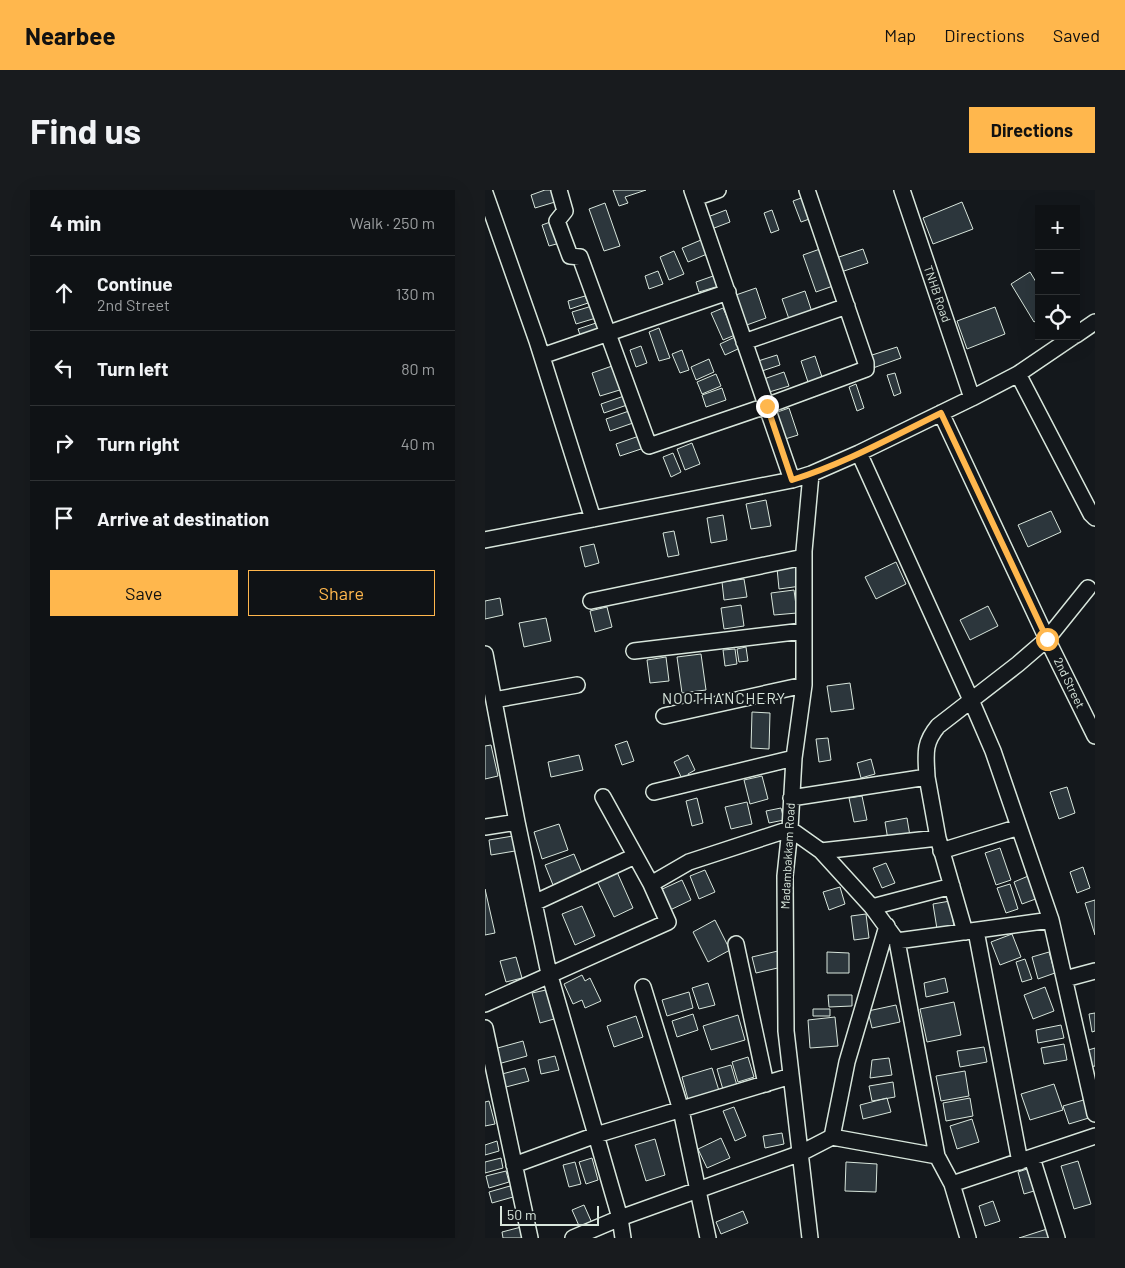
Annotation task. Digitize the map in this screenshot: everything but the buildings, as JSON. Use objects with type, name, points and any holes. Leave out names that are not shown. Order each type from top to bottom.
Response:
[{"type":"street","points":[[559,190],[565,211],[557,221],[570,256],[580,257],[649,446],[865,370],[866,363],[807,190]]},
{"type":"street","points":[[718,190],[693,194],[792,480]]},
{"type":"street","name":"TNHB Road","points":[[902,190],[972,398]]},
{"type":"street","points":[[485,193],[542,356],[593,518]]},
{"type":"street","points":[[542,356],[727,292]]},
{"type":"street","points":[[745,342],[847,306]]},
{"type":"street","points":[[1080,332],[1095,322]]},
{"type":"street","points":[[485,540],[792,480],[811,474],[972,398],[1018,374],[1069,340]]},
{"type":"street","points":[[1018,374],[1091,514],[1095,518]]},
{"type":"street","name":"2nd Street","points":[[941,413],[1047,639],[1095,736]]},
{"type":"street","points":[[859,453],[993,751],[1051,920],[1095,1114]]},
{"type":"street","name":"Madambakkam Road","points":[[810,1238],[786,1031],[785,876],[794,758],[803,685],[804,557],[811,474]]},
{"type":"street","points":[[591,601],[804,557]]},
{"type":"street","points":[[1057,1238],[1026,1160],[970,931],[952,886],[939,845],[927,777],[926,754],[929,737],[938,726],[1047,639],[1088,588]]},
{"type":"street","points":[[634,651],[803,631]]},
{"type":"street","points":[[485,654],[517,822],[549,974],[620,1218],[623,1238]]},
{"type":"street","points":[[494,700],[577,685]]},
{"type":"street","points":[[664,716],[803,685]]},
{"type":"street","points":[[654,792],[794,758]]},
{"type":"street","points":[[791,798],[927,777]]},
{"type":"street","points":[[485,1004],[667,922],[651,884],[603,797]]},
{"type":"street","points":[[485,826],[517,822]]},
{"type":"street","points":[[821,851],[939,845],[1019,827]]},
{"type":"street","points":[[651,884],[689,862],[790,828],[821,851],[872,907],[897,941],[937,1156],[952,1184],[968,1238]]},
{"type":"street","points":[[534,904],[635,856]]},
{"type":"street","points":[[872,907],[952,886]]},
{"type":"street","points":[[897,941],[1051,920]]},
{"type":"street","points":[[832,1137],[847,1062],[887,926]]},
{"type":"street","points":[[736,944],[766,1084]]},
{"type":"street","points":[[1065,979],[1095,971]]},
{"type":"street","points":[[643,987],[681,1110],[708,1238]]},
{"type":"street","points":[[485,1028],[531,1238]]},
{"type":"street","points":[[514,1165],[596,1135],[791,1076]]},
{"type":"street","points":[[952,1184],[1095,1136]]},
{"type":"street","points":[[573,1238],[620,1218],[801,1153],[832,1137],[937,1156]]},
{"type":"district","name":"NOOTHANCHERY","points":[[724,699]]},
{"type":"route","points":[[767,406],[792,480],[811,474],[859,453],[941,413],[1047,639]]}]
